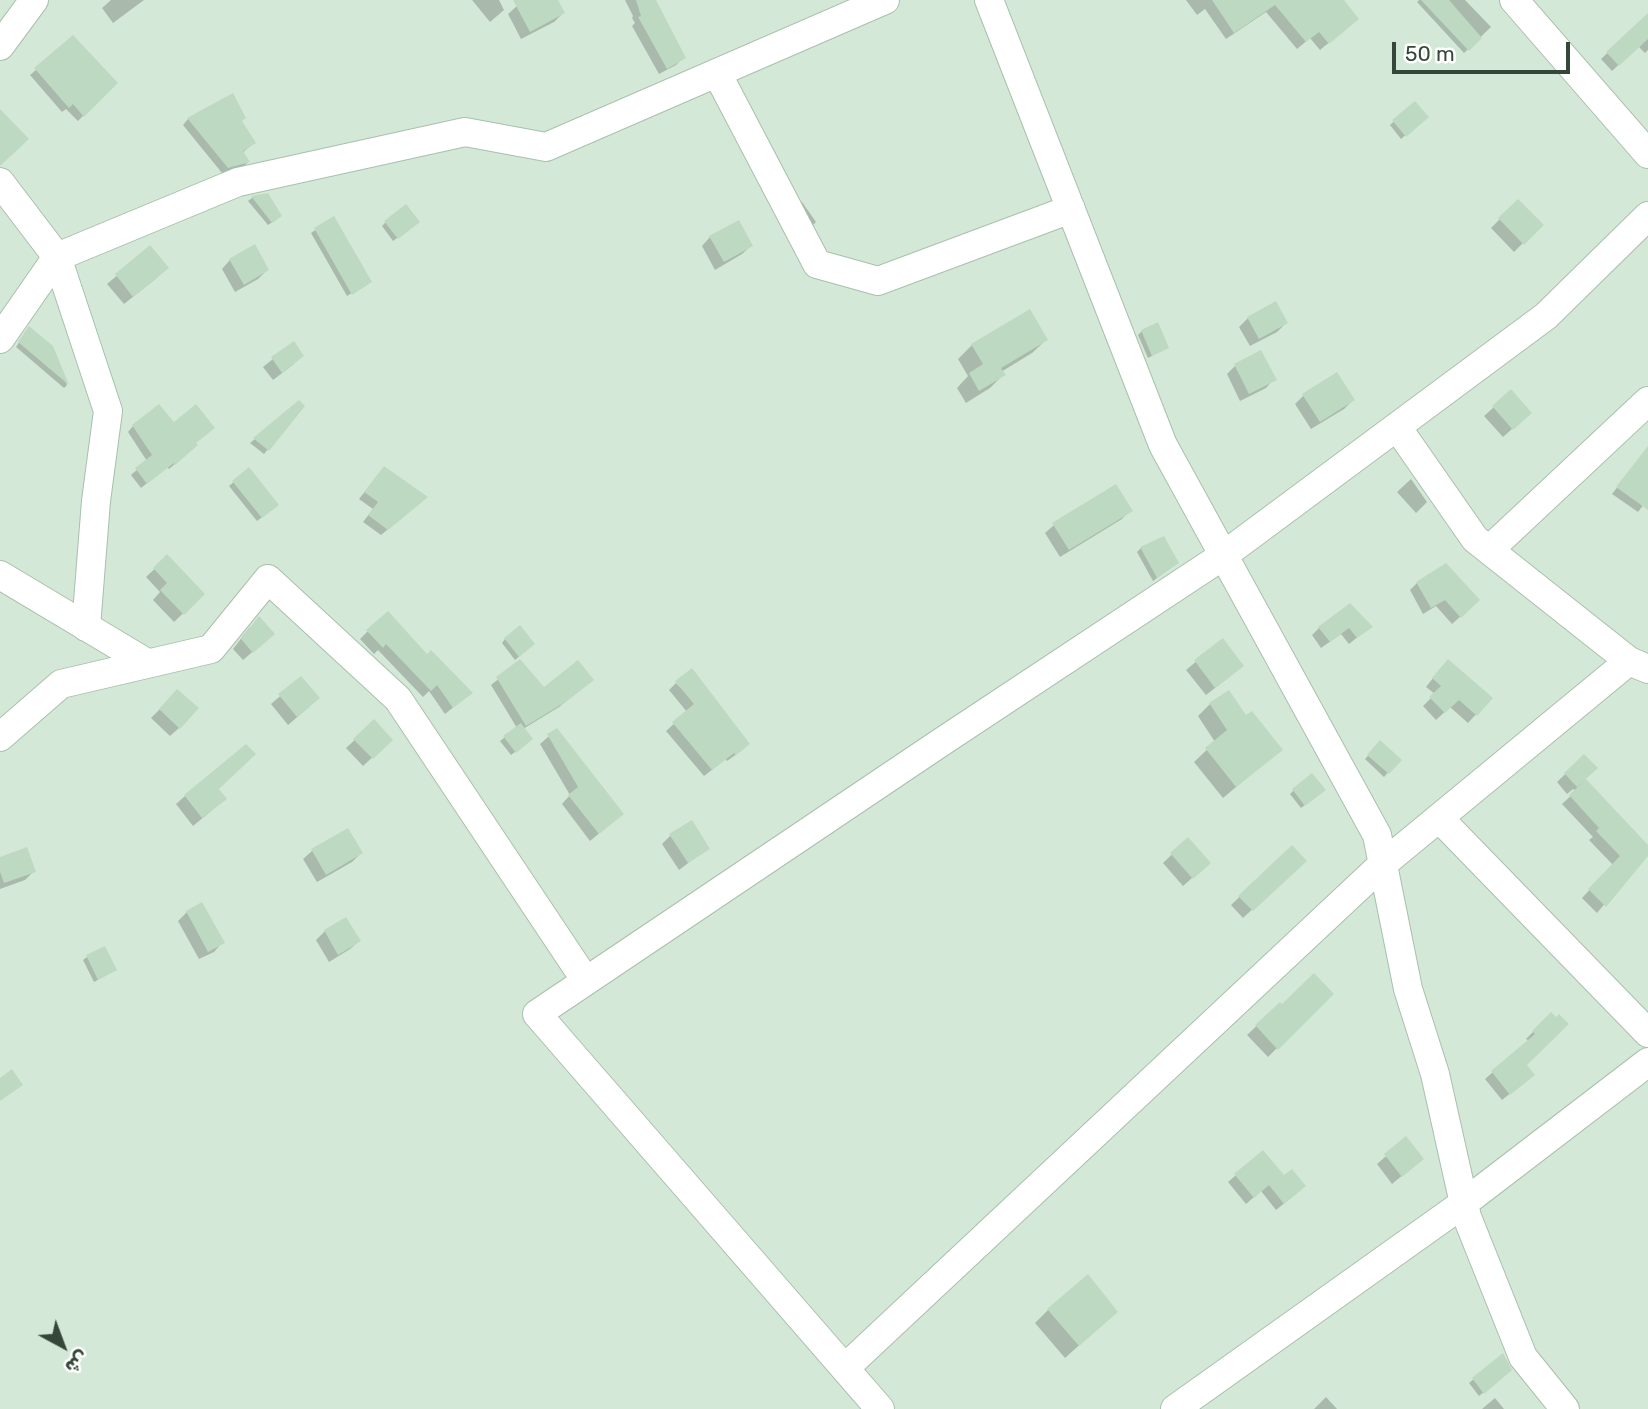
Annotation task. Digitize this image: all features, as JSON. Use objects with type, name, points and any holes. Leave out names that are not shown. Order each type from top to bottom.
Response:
[{"type":"street","points":[[0,46],[34,0]]},
{"type":"street","points":[[0,339],[57,257],[238,182],[465,132],[546,147],[885,0]]},
{"type":"street","points":[[989,0],[1163,445],[1377,835],[1408,989],[1435,1074],[1467,1217],[1524,1357],[1565,1409]]},
{"type":"street","points":[[1514,0],[1648,154]]},
{"type":"street","points":[[717,73],[817,264],[878,281],[1071,209]]},
{"type":"street","points":[[0,182],[57,257],[108,411],[96,501],[86,627]]},
{"type":"street","points":[[880,1409],[537,1014],[1224,555],[1546,316],[1648,216]]},
{"type":"street","points":[[1489,550],[1648,401]]},
{"type":"street","points":[[845,1368],[1383,864],[1638,665],[1475,539],[1396,427]]},
{"type":"street","points":[[0,575],[147,663]]},
{"type":"street","points":[[0,737],[61,684],[211,649],[268,579],[398,699],[586,981]]},
{"type":"street","points":[[1439,818],[1648,1032]]},
{"type":"street","points":[[1175,1409],[1464,1203],[1648,1062]]},
{"type":"shaded area","points":[[0,0],[1648,0],[1648,1409],[0,1409]]},
{"type":"building","points":[[513,0],[558,0],[565,13],[530,32]]},
{"type":"building","points":[[636,0],[656,0],[686,58],[667,69],[638,17],[641,16]]},
{"type":"building","points":[[1212,0],[1344,0],[1359,19],[1329,44],[1319,32],[1306,42],[1275,5],[1234,33]]},
{"type":"building","points":[[1421,0],[1449,0],[1482,38],[1469,51]]},
{"type":"building","points":[[1648,13],[1648,39],[1619,66],[1606,52]]},
{"type":"building","points":[[73,35],[118,83],[84,117],[73,104],[69,108],[34,68]]},
{"type":"building","points":[[233,93],[246,118],[242,121],[256,143],[243,151],[250,162],[228,168],[187,118]]},
{"type":"building","points":[[1415,101],[1429,117],[1406,137],[1392,120]]},
{"type":"building","points":[[0,109],[29,139],[0,166]]},
{"type":"building","points":[[268,193],[282,216],[272,223],[251,196]]},
{"type":"building","points":[[1518,199],[1544,225],[1524,245],[1498,218]]},
{"type":"building","points":[[406,204],[420,222],[398,239],[384,221]]},
{"type":"building","points":[[334,216],[372,282],[352,295],[314,228]]},
{"type":"building","points":[[739,220],[753,246],[724,262],[709,236]]},
{"type":"building","points":[[255,244],[269,270],[244,285],[229,259]]},
{"type":"building","points":[[150,245],[169,268],[133,297],[115,274]]},
{"type":"building","points":[[1276,301],[1288,323],[1259,339],[1247,317]]},
{"type":"building","points":[[1030,309],[1048,340],[1001,368],[1006,375],[979,391],[969,373],[983,364],[971,344]]},
{"type":"building","points":[[1158,322],[1169,348],[1152,356],[1141,330]]},
{"type":"building","points":[[29,326],[53,346],[69,385],[18,342]]},
{"type":"building","points":[[294,341],[304,356],[282,373],[271,357]]},
{"type":"building","points":[[1261,350],[1277,380],[1249,394],[1234,364]]},
{"type":"building","points":[[1337,372],[1355,400],[1320,422],[1302,394]]},
{"type":"building","points":[[1511,389],[1532,413],[1513,430],[1492,406]]},
{"type":"building","points":[[299,400],[305,406],[269,451],[253,438]]},
{"type":"building","points":[[159,404],[174,422],[196,404],[215,428],[175,465],[174,463],[147,484],[135,468],[152,455],[132,425]]},
{"type":"building","points":[[1648,446],[1648,510],[1616,487]]},
{"type":"building","points":[[384,466],[428,497],[388,530],[368,515],[378,502],[364,492]]},
{"type":"building","points":[[249,467],[279,505],[262,518],[232,481]]},
{"type":"building","points":[[1116,484],[1133,511],[1069,550],[1052,523]]},
{"type":"building","points":[[1164,536],[1179,563],[1157,578],[1140,547]]},
{"type":"building","points":[[167,554],[205,594],[184,615],[160,590],[167,583],[153,568]]},
{"type":"building","points":[[1446,563],[1480,600],[1461,618],[1445,600],[1431,608],[1416,582]]},
{"type":"building","points":[[1350,603],[1373,627],[1357,638],[1349,628],[1330,642],[1318,627]]},
{"type":"building","points":[[388,611],[427,654],[431,650],[473,693],[453,708],[437,685],[431,691],[386,644],[383,648],[366,630]]},
{"type":"building","points":[[259,616],[275,634],[253,653],[241,639]]},
{"type":"building","points":[[520,625],[535,644],[519,657],[504,638]]},
{"type":"building","points":[[1223,638],[1244,666],[1215,688],[1194,660]]},
{"type":"building","points":[[520,659],[544,687],[578,660],[594,680],[567,701],[526,726],[496,677]]},
{"type":"building","points":[[1448,659],[1493,698],[1477,716],[1459,700],[1445,713],[1429,697],[1441,686],[1432,678]]},
{"type":"building","points":[[692,668],[750,744],[712,770],[672,722],[694,704],[675,681]]},
{"type":"building","points":[[301,676],[320,698],[297,717],[278,694]]},
{"type":"building","points":[[177,689],[199,708],[180,729],[159,709]]},
{"type":"building","points":[[1229,690],[1246,715],[1252,711],[1283,750],[1236,787],[1205,748],[1227,730],[1209,703]]},
{"type":"building","points":[[374,719],[393,740],[373,759],[353,739]]},
{"type":"building","points":[[521,723],[533,739],[516,753],[503,736]]},
{"type":"building","points":[[557,728],[624,814],[599,834],[568,795],[578,787],[547,734]]},
{"type":"building","points":[[1380,740],[1402,760],[1389,774],[1367,755]]},
{"type":"building","points":[[246,744],[256,754],[219,789],[227,799],[202,818],[184,795]]},
{"type":"building","points":[[1584,754],[1598,768],[1577,787],[1564,773]]},
{"type":"building","points":[[1312,773],[1326,790],[1305,806],[1292,789]]},
{"type":"building","points":[[1586,779],[1648,845],[1648,856],[1606,907],[1588,889],[1620,856],[1596,831],[1599,828],[1569,795]]},
{"type":"building","points":[[692,820],[710,849],[688,863],[669,834]]},
{"type":"building","points":[[348,828],[363,853],[326,875],[311,849]]},
{"type":"building","points":[[1188,837],[1211,863],[1193,879],[1170,853]]},
{"type":"building","points":[[1292,845],[1307,861],[1253,911],[1238,896]]},
{"type":"building","points":[[27,847],[36,872],[4,883],[0,872],[0,857]]},
{"type":"building","points":[[202,902],[225,943],[208,952],[186,911]]},
{"type":"building","points":[[346,917],[361,941],[338,955],[324,930]]},
{"type":"building","points":[[105,946],[117,970],[98,980],[86,955]]},
{"type":"building","points":[[1314,973],[1334,994],[1278,1050],[1255,1025]]},
{"type":"building","points":[[1551,1012],[1556,1017],[1559,1014],[1569,1024],[1527,1065],[1535,1075],[1510,1095],[1491,1071],[1535,1034],[1532,1031]]},
{"type":"building","points":[[12,1069],[23,1085],[0,1101],[0,1078]]},
{"type":"building","points":[[1406,1136],[1424,1159],[1402,1177],[1384,1154]]},
{"type":"building","points":[[1263,1150],[1284,1175],[1292,1169],[1306,1186],[1284,1204],[1269,1185],[1254,1198],[1234,1174]]},
{"type":"building","points":[[1088,1274],[1118,1312],[1079,1346],[1047,1309]]},
{"type":"building","points":[[1503,1353],[1512,1370],[1484,1394],[1472,1378]]}]
